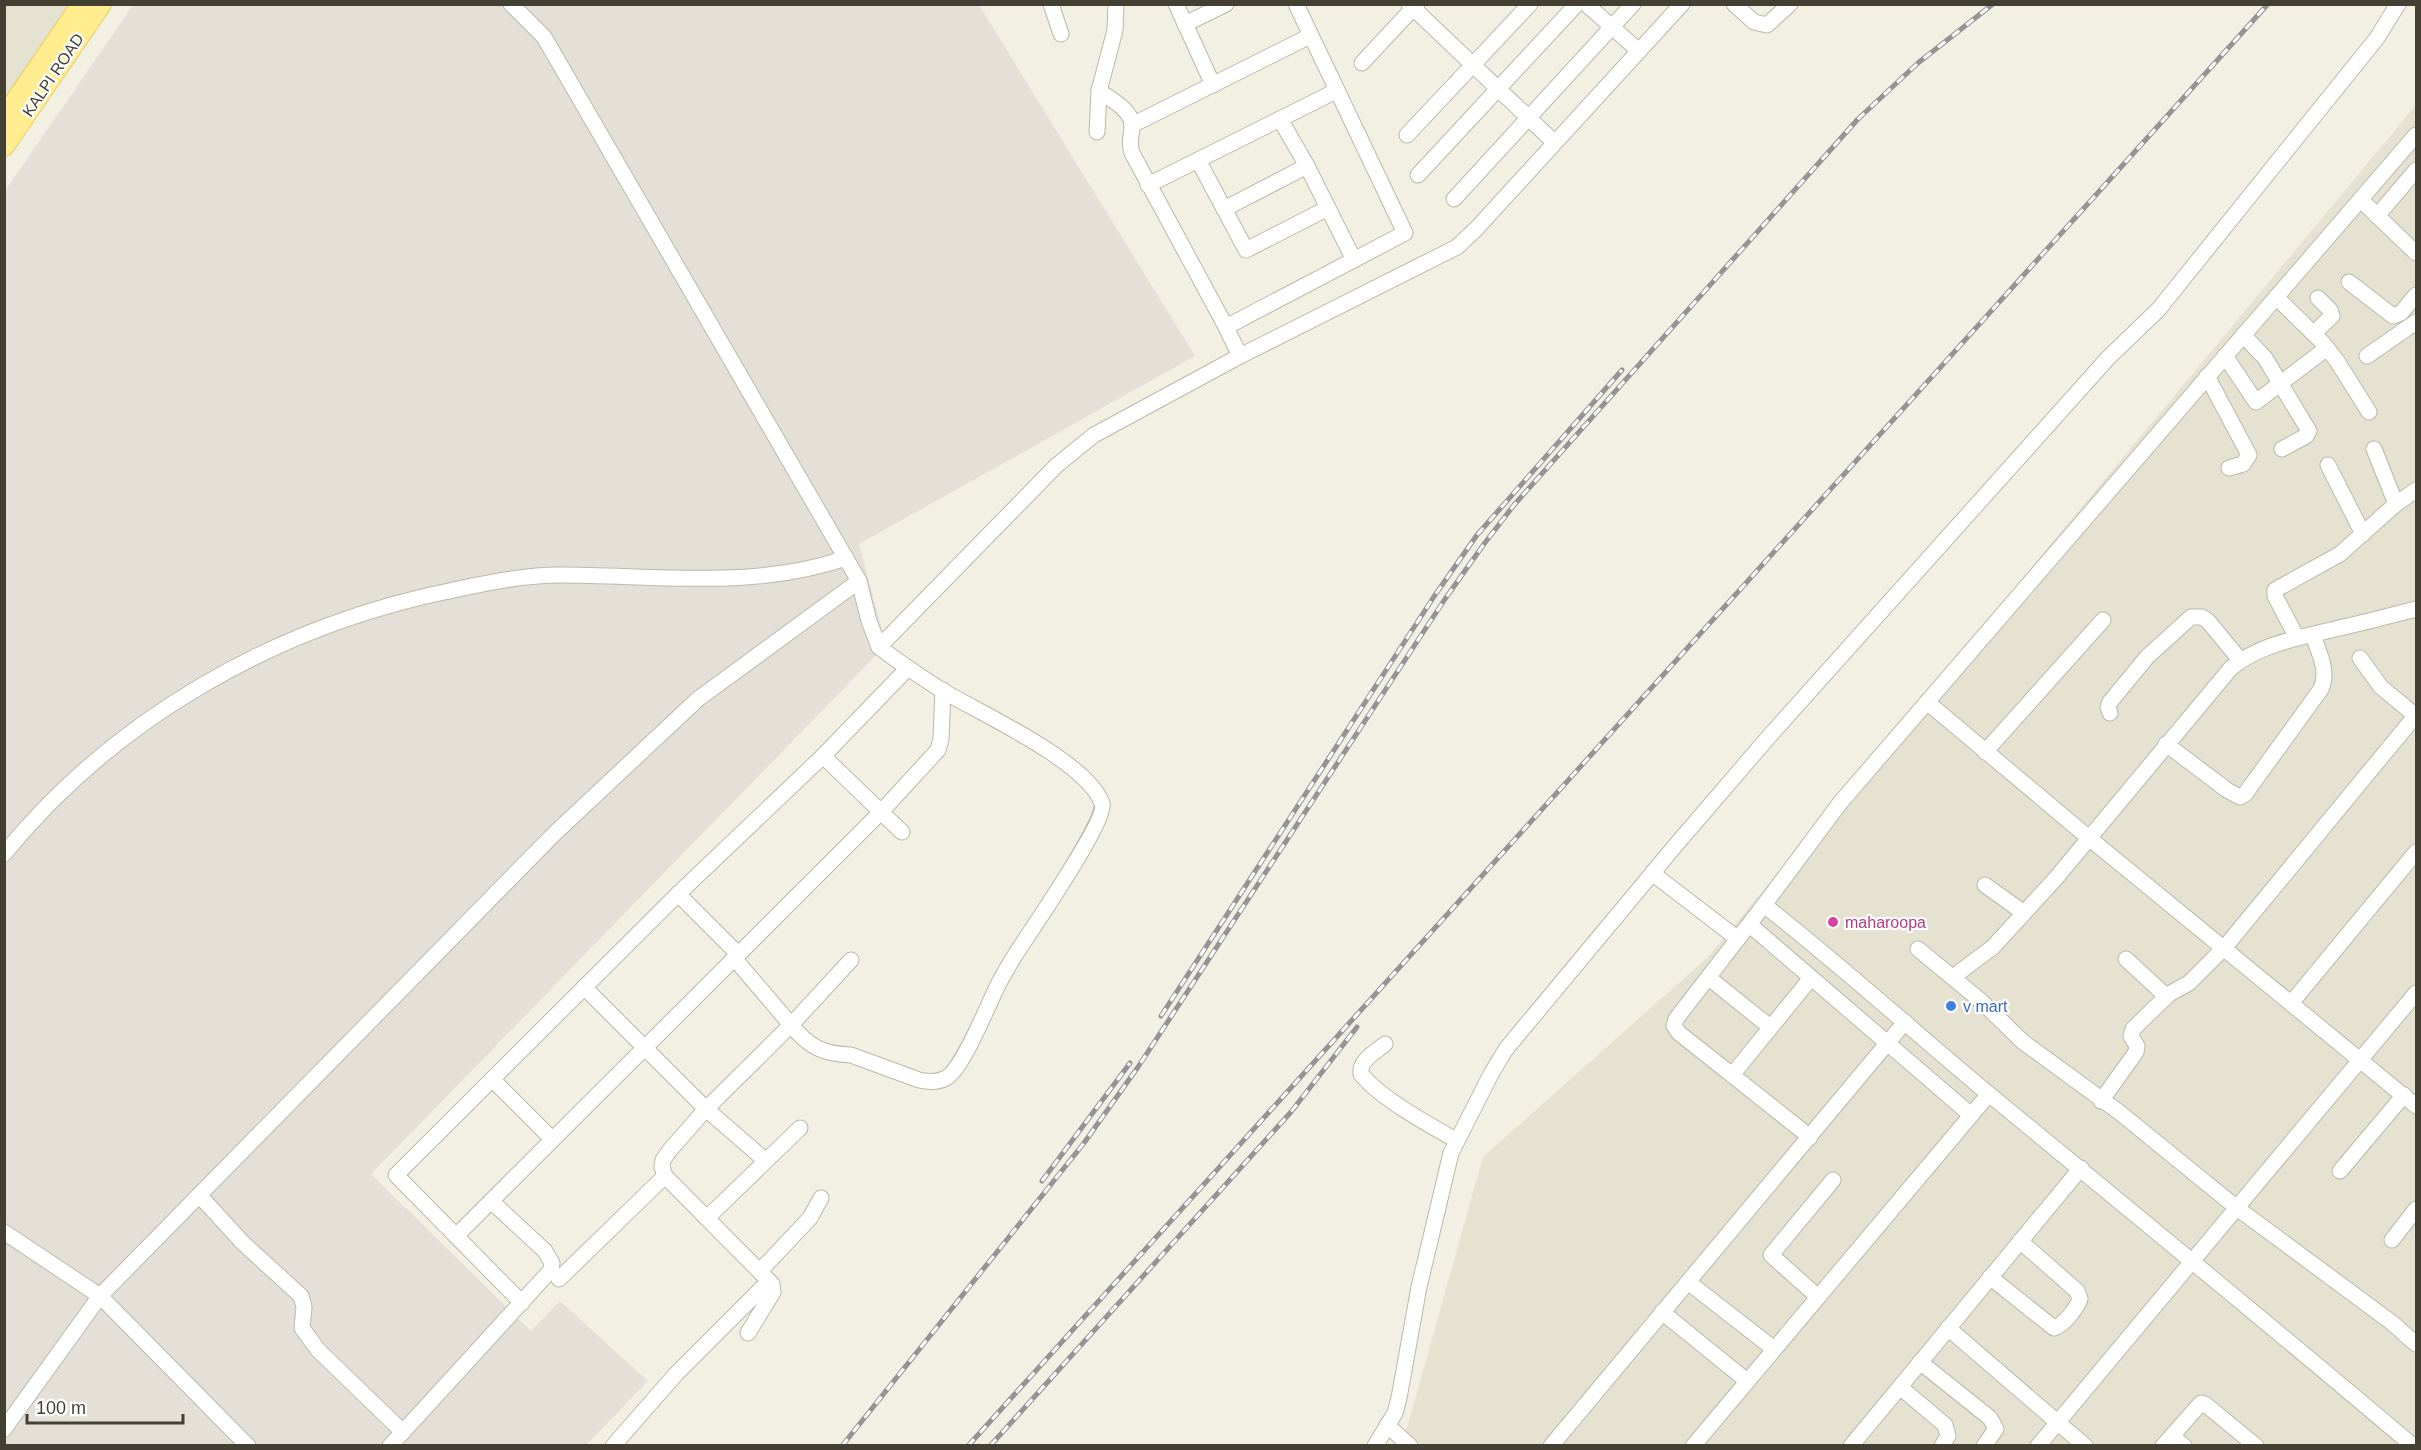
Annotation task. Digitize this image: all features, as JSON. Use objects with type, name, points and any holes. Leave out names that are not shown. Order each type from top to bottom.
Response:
[{"type":"main road","name":"KALPI ROAD","points":[[4,118],[82,4]]},
{"type":"main road","name":"KALPI ROAD","points":[[4,146],[101,4]]},
{"type":"street","points":[[511,4],[544,37],[846,558],[859,581],[869,621],[879,647],[943,690],[1018,732],[1069,766],[1090,786],[1101,801],[1103,808],[1101,816],[999,982],[959,1064],[946,1078],[929,1082],[851,1055],[843,1056],[821,1050],[806,1042],[736,956],[678,894]]},
{"type":"street","points":[[1051,4],[1061,33]]},
{"type":"street","points":[[1097,132],[1099,91],[1115,30],[1116,4]]},
{"type":"street","points":[[1176,4],[1213,85]]},
{"type":"street","points":[[1185,24],[1226,4]]},
{"type":"street","points":[[1226,327],[1405,233],[1296,4]]},
{"type":"street","points":[[1407,135],[1530,4]]},
{"type":"street","points":[[1418,175],[1577,4]]},
{"type":"street","points":[[1586,4],[1639,51]]},
{"type":"street","points":[[1454,199],[1633,4]]},
{"type":"street","points":[[879,647],[1057,465],[1079,446],[1112,425],[1240,356],[1457,247],[1682,4]]},
{"type":"street","points":[[1734,4],[1754,22],[1767,25],[1790,4]]},
{"type":"street","points":[[1375,1446],[1400,1398],[1426,1255],[1456,1140],[1506,1049],[1766,740],[2100,367],[2158,310],[2370,47],[2398,4]]},
{"type":"street","points":[[1362,63],[1413,6],[1471,65],[1554,142]]},
{"type":"street","points":[[1132,125],[1310,36]]},
{"type":"street","points":[[1099,91],[1127,113],[1132,125],[1129,144],[1148,185],[1240,356]]},
{"type":"street","points":[[1148,185],[1336,91]]},
{"type":"street","points":[[1280,119],[1307,166],[1354,260]]},
{"type":"street","points":[[1810,1137],[1679,1033],[1674,1026],[1676,1019],[1750,925],[1840,803],[2416,135]]},
{"type":"street","points":[[1198,160],[1246,250],[1328,208]]},
{"type":"street","points":[[1224,209],[1307,166]]},
{"type":"street","points":[[2377,216],[2416,170]]},
{"type":"street","points":[[2361,200],[2416,253]]},
{"type":"street","points":[[2349,282],[2393,316],[2401,313],[2416,295]]},
{"type":"street","points":[[2276,297],[2327,348],[2369,412]]},
{"type":"street","points":[[2314,333],[2332,316],[2330,310],[2318,298]]},
{"type":"street","points":[[2367,356],[2416,322]]},
{"type":"street","points":[[2243,335],[2260,351],[2309,431],[2306,436],[2282,449]]},
{"type":"street","points":[[2225,356],[2256,402],[2327,348]]},
{"type":"street","points":[[2207,376],[2249,455],[2243,464],[2229,468]]},
{"type":"street","points":[[2374,449],[2396,504]]},
{"type":"street","points":[[2328,465],[2363,534]]},
{"type":"street","points":[[2297,638],[2275,596],[2275,590],[2340,554],[2396,504],[2416,490]]},
{"type":"street","points":[[4,854],[56,797],[98,759],[182,697],[258,656],[334,623],[418,597],[526,578],[558,575],[729,579],[821,567],[846,558]]},
{"type":"street","points":[[4,1429],[100,1296],[554,834],[708,692],[859,581]]},
{"type":"street","points":[[1953,977],[1993,947],[2024,913],[2240,660],[2258,651],[2297,638],[2416,609]]},
{"type":"street","points":[[2109,712],[2109,702],[2147,657],[2191,617],[2202,617],[2208,621],[2240,660]]},
{"type":"street","points":[[1985,752],[2103,620]]},
{"type":"street","points":[[2166,744],[2227,790],[2240,797],[2245,794],[2271,761],[2325,680],[2313,634]]},
{"type":"street","points":[[2102,1101],[2136,1052],[2132,1031],[2166,996],[2189,983],[2225,947],[2416,715],[2381,687],[2360,658]]},
{"type":"street","points":[[522,1303],[396,1175],[678,894],[823,756],[908,668]]},
{"type":"street","points":[[456,1236],[881,812],[938,750],[941,739],[943,690]]},
{"type":"street","points":[[1927,702],[2416,1106]]},
{"type":"street","points":[[823,756],[902,832]]},
{"type":"street","points":[[2292,1002],[2416,852]]},
{"type":"street","points":[[1653,873],[1738,939]]},
{"type":"street","points":[[1984,885],[2024,913]]},
{"type":"street","points":[[1764,905],[1833,959],[1989,1094],[2081,1168],[2413,1446]]},
{"type":"street","points":[[1750,925],[1971,1115]]},
{"type":"street","points":[[1918,949],[1953,977],[2024,1042],[2236,1208],[2391,1322],[2416,1344]]},
{"type":"street","points":[[2126,958],[2166,996]]},
{"type":"street","points":[[748,1333],[773,1287],[765,1276],[665,1176],[662,1167],[663,1160],[706,1109],[791,1025],[851,960]]},
{"type":"street","points":[[1709,978],[1770,1027]]},
{"type":"street","points":[[1732,1075],[1811,978]]},
{"type":"street","points":[[584,987],[706,1109],[766,1161]]},
{"type":"street","points":[[2038,1446],[2416,993]]},
{"type":"street","points":[[1551,1446],[1905,1022]]},
{"type":"street","points":[[1385,1044],[1364,1061],[1360,1068],[1361,1074],[1389,1098],[1456,1140]]},
{"type":"street","points":[[492,1079],[552,1139]]},
{"type":"street","points":[[1693,1446],[1989,1094]]},
{"type":"street","points":[[2340,1171],[2404,1095]]},
{"type":"street","points":[[707,1218],[800,1128]]},
{"type":"street","points":[[1851,1446],[2081,1168]]},
{"type":"street","points":[[559,1279],[665,1176]]},
{"type":"street","points":[[1818,1297],[1771,1255],[1833,1180]]},
{"type":"street","points":[[199,1195],[243,1244],[296,1290],[303,1302],[301,1323],[306,1335],[318,1350],[403,1432]]},
{"type":"street","points":[[613,1446],[765,1276],[810,1218],[821,1198]]},
{"type":"street","points":[[390,1446],[548,1275],[552,1263],[545,1251],[491,1201]]},
{"type":"street","points":[[2392,1240],[2416,1209]]},
{"type":"street","points":[[4,1233],[100,1296],[248,1446]]},
{"type":"street","points":[[1990,1277],[2054,1328],[2059,1326],[2077,1306],[2080,1299],[2077,1291],[2020,1241]]},
{"type":"street","points":[[1688,1282],[1774,1349]]},
{"type":"street","points":[[1662,1312],[1747,1381]]},
{"type":"street","points":[[1948,1328],[2058,1420],[2085,1446]]},
{"type":"street","points":[[1920,1362],[1990,1418],[1996,1429],[1984,1446]]},
{"type":"street","points":[[1899,1387],[1946,1425],[1948,1436],[1942,1446]]},
{"type":"street","points":[[2184,1446],[2168,1441],[2201,1403],[2256,1446]]},
{"type":"street","points":[[1387,1425],[1410,1446]]},
{"type":"shaded area","points":[[5,5],[77,5],[5,113]]},
{"type":"shaded area","points":[[133,5],[979,5],[1195,356],[859,544],[886,645],[371,1174],[531,1331],[560,1301],[648,1381],[586,1445],[5,1446],[5,191]]},
{"type":"shaded area","points":[[2416,105],[2416,1445],[1402,1446],[1483,1157],[1708,957]]},
{"type":"railway","points":[[842,1446],[1084,1143],[1138,1067],[1445,599],[1514,505],[1858,119],[1918,63],[1993,4]]},
{"type":"railway","points":[[968,1446],[2268,4]]},
{"type":"railway","points":[[1161,1016],[1435,595],[1477,535],[1622,370]]},
{"type":"railway","points":[[990,1446],[1291,1112],[1357,1027]]},
{"type":"railway","points":[[1042,1181],[1130,1063]]},
{"type":"place","name":"maharoopa","points":[[1833,922]]},
{"type":"place","name":"v mart","points":[[1951,1006]]}]
